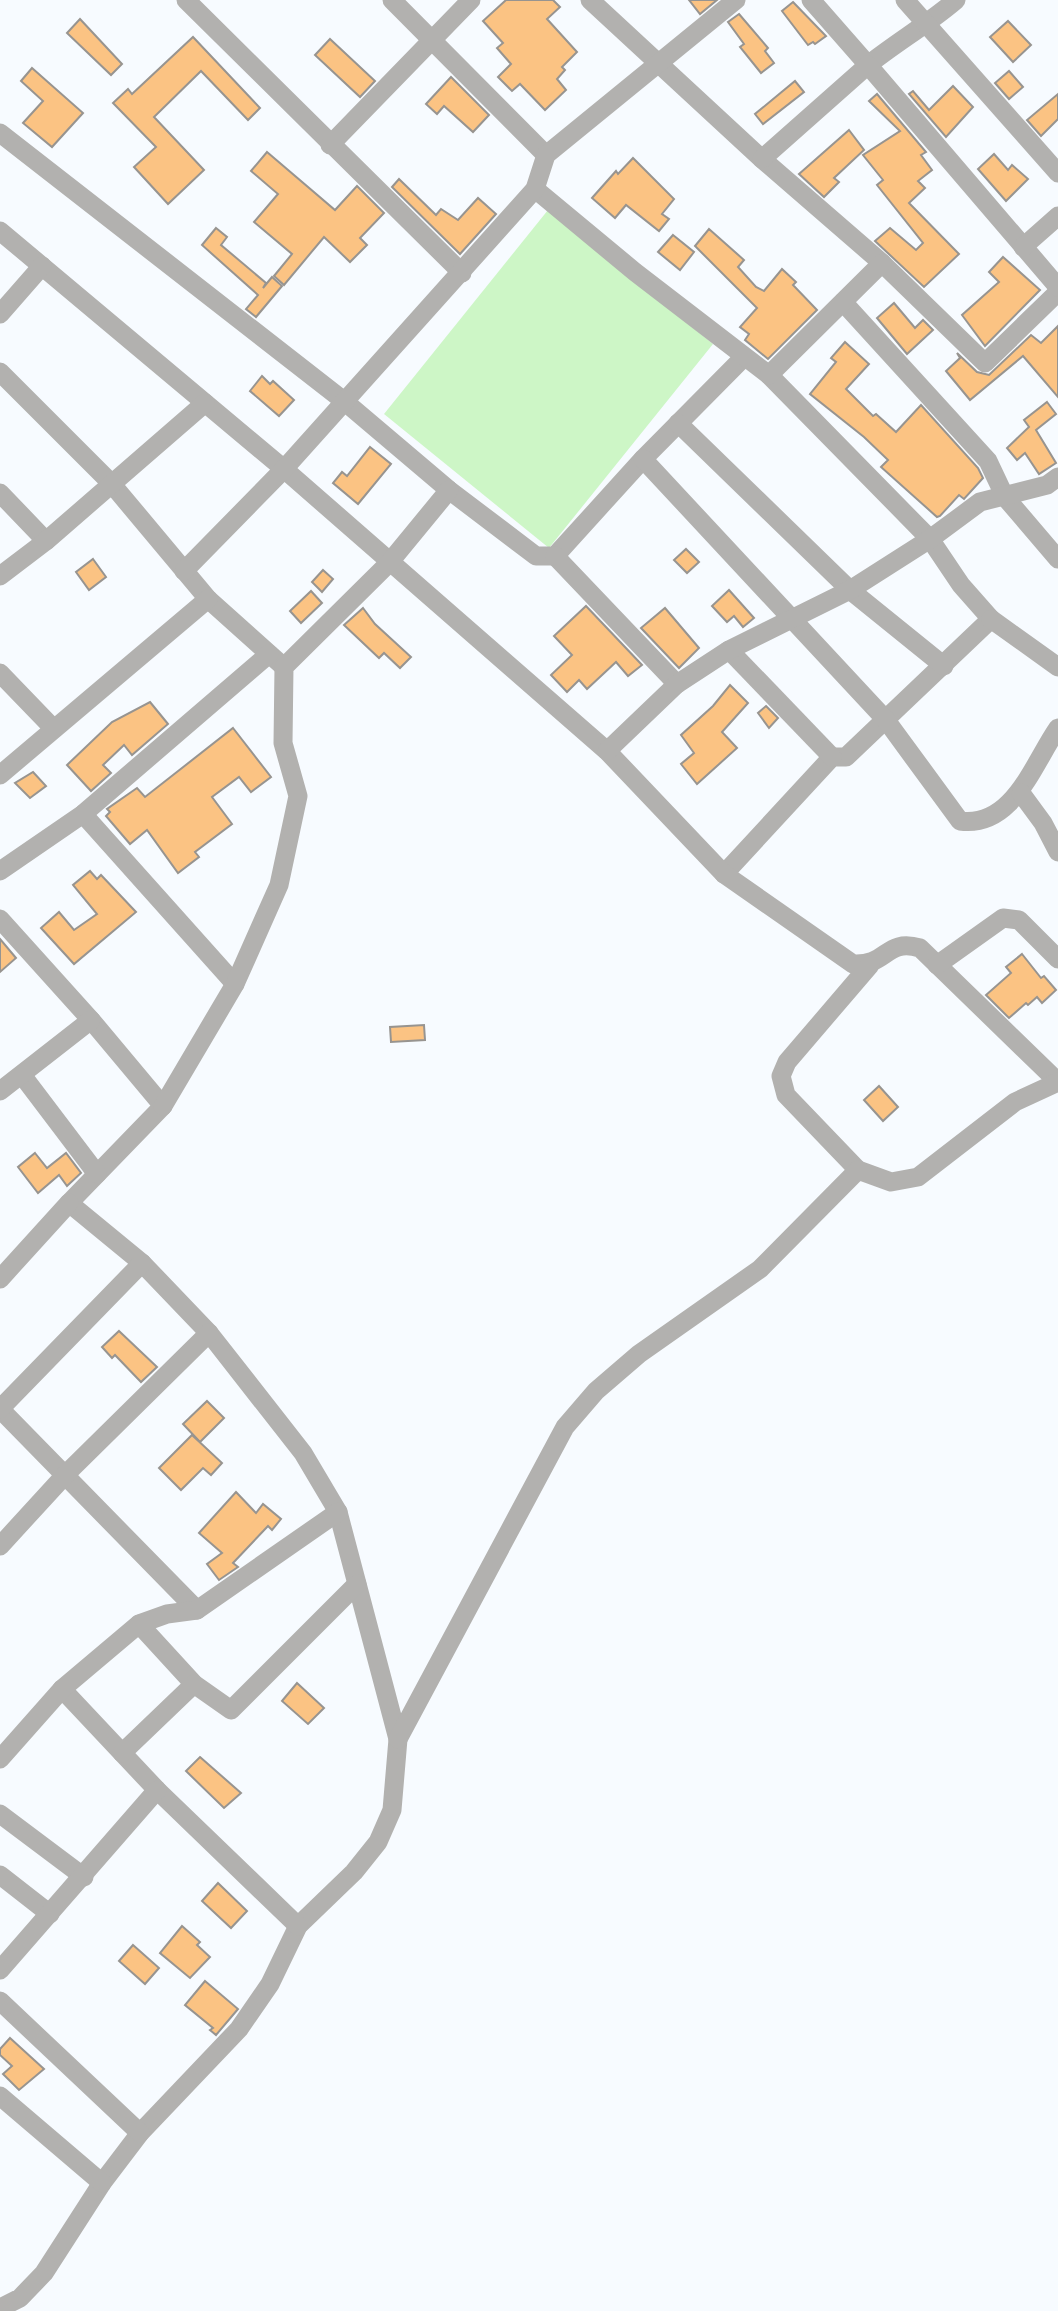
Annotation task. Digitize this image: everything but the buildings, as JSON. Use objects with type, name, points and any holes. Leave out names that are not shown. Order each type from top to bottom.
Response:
[{"type":"street","points":[[186,0],[461,273]]},
{"type":"street","points":[[392,0],[546,155]]},
{"type":"street","points":[[330,145],[471,0]]},
{"type":"street","points":[[590,0],[762,159],[882,263],[985,363],[1058,292]]},
{"type":"street","points":[[184,571],[284,469],[535,189],[546,155],[660,65],[736,0]]},
{"type":"street","points":[[811,0],[1058,287]]},
{"type":"street","points":[[905,0],[1058,173]]},
{"type":"street","points":[[762,159],[867,65],[904,37],[927,26],[956,0]]},
{"type":"street","points":[[0,133],[344,401],[449,489],[536,556],[555,556],[677,684]]},
{"type":"street","points":[[535,189],[769,375],[930,539],[961,585],[991,619],[1058,667]]},
{"type":"street","points":[[1023,247],[1058,216]]},
{"type":"street","points":[[0,230],[284,469],[607,751],[724,874],[822,945],[853,964],[870,965]]},
{"type":"street","points":[[769,375],[882,263]]},
{"type":"street","points":[[0,314],[42,266]]},
{"type":"street","points":[[843,302],[988,461],[1005,497],[1058,559]]},
{"type":"street","points":[[555,556],[643,459],[744,357]]},
{"type":"street","points":[[0,372],[111,483],[208,600],[284,667]]},
{"type":"street","points":[[0,576],[46,541],[205,402]]},
{"type":"street","points":[[678,423],[850,590],[944,666]]},
{"type":"street","points":[[643,459],[886,720],[960,821],[981,822],[991,818],[1021,793],[1026,777],[1058,728]]},
{"type":"street","points":[[607,751],[677,684],[729,650],[850,590],[930,539],[980,502],[1047,485],[1058,477]]},
{"type":"street","points":[[0,1279],[163,1106],[235,984],[279,885],[298,796],[282,743],[284,667],[390,563],[449,489]]},
{"type":"street","points":[[0,493],[46,541]]},
{"type":"street","points":[[0,775],[208,600]]},
{"type":"street","points":[[729,650],[832,757],[846,757],[991,619]]},
{"type":"street","points":[[0,871],[83,814],[269,654]]},
{"type":"street","points":[[0,673],[53,728]]},
{"type":"street","points":[[724,874],[832,757]]},
{"type":"street","points":[[1021,793],[1057,849]]},
{"type":"street","points":[[83,814],[235,984]]},
{"type":"street","points":[[937,965],[1003,918],[1011,917],[1019,920],[1058,959]]},
{"type":"street","points":[[0,919],[91,1020],[163,1106]]},
{"type":"street","points":[[896,946],[920,948],[1058,1082],[1015,1102],[918,1177],[891,1182],[858,1170],[786,1095],[781,1076],[787,1062],[870,965],[896,946]]},
{"type":"street","points":[[0,1091],[91,1020]]},
{"type":"street","points":[[22,1075],[97,1174]]},
{"type":"street","points":[[398,1739],[565,1427],[596,1391],[639,1354],[760,1269],[858,1170]]},
{"type":"street","points":[[0,2308],[20,2298],[44,2273],[102,2183],[140,2133],[239,2029],[270,1984],[298,1926],[354,1872],[378,1842],[391,1810],[398,1739],[338,1512],[303,1453],[209,1333],[142,1263],[69,1203]]},
{"type":"street","points":[[142,1263],[0,1409],[197,1610]]},
{"type":"street","points":[[2,1539],[209,1333]]},
{"type":"street","points":[[0,1759],[62,1689],[139,1625],[167,1614],[197,1610],[338,1512]]},
{"type":"street","points":[[139,1625],[194,1684],[227,1709],[234,1709],[357,1584]]},
{"type":"street","points":[[122,1754],[194,1684]]},
{"type":"street","points":[[62,1689],[157,1790],[298,1926]]},
{"type":"street","points":[[0,1970],[84,1877],[157,1790]]},
{"type":"street","points":[[0,1814],[84,1877]]},
{"type":"street","points":[[0,1875],[50,1914]]},
{"type":"street","points":[[0,2001],[140,2133]]},
{"type":"street","points":[[0,2096],[102,2183]]},
{"type":"green space","points":[[548,210],[713,344],[549,548],[384,414]]}]
